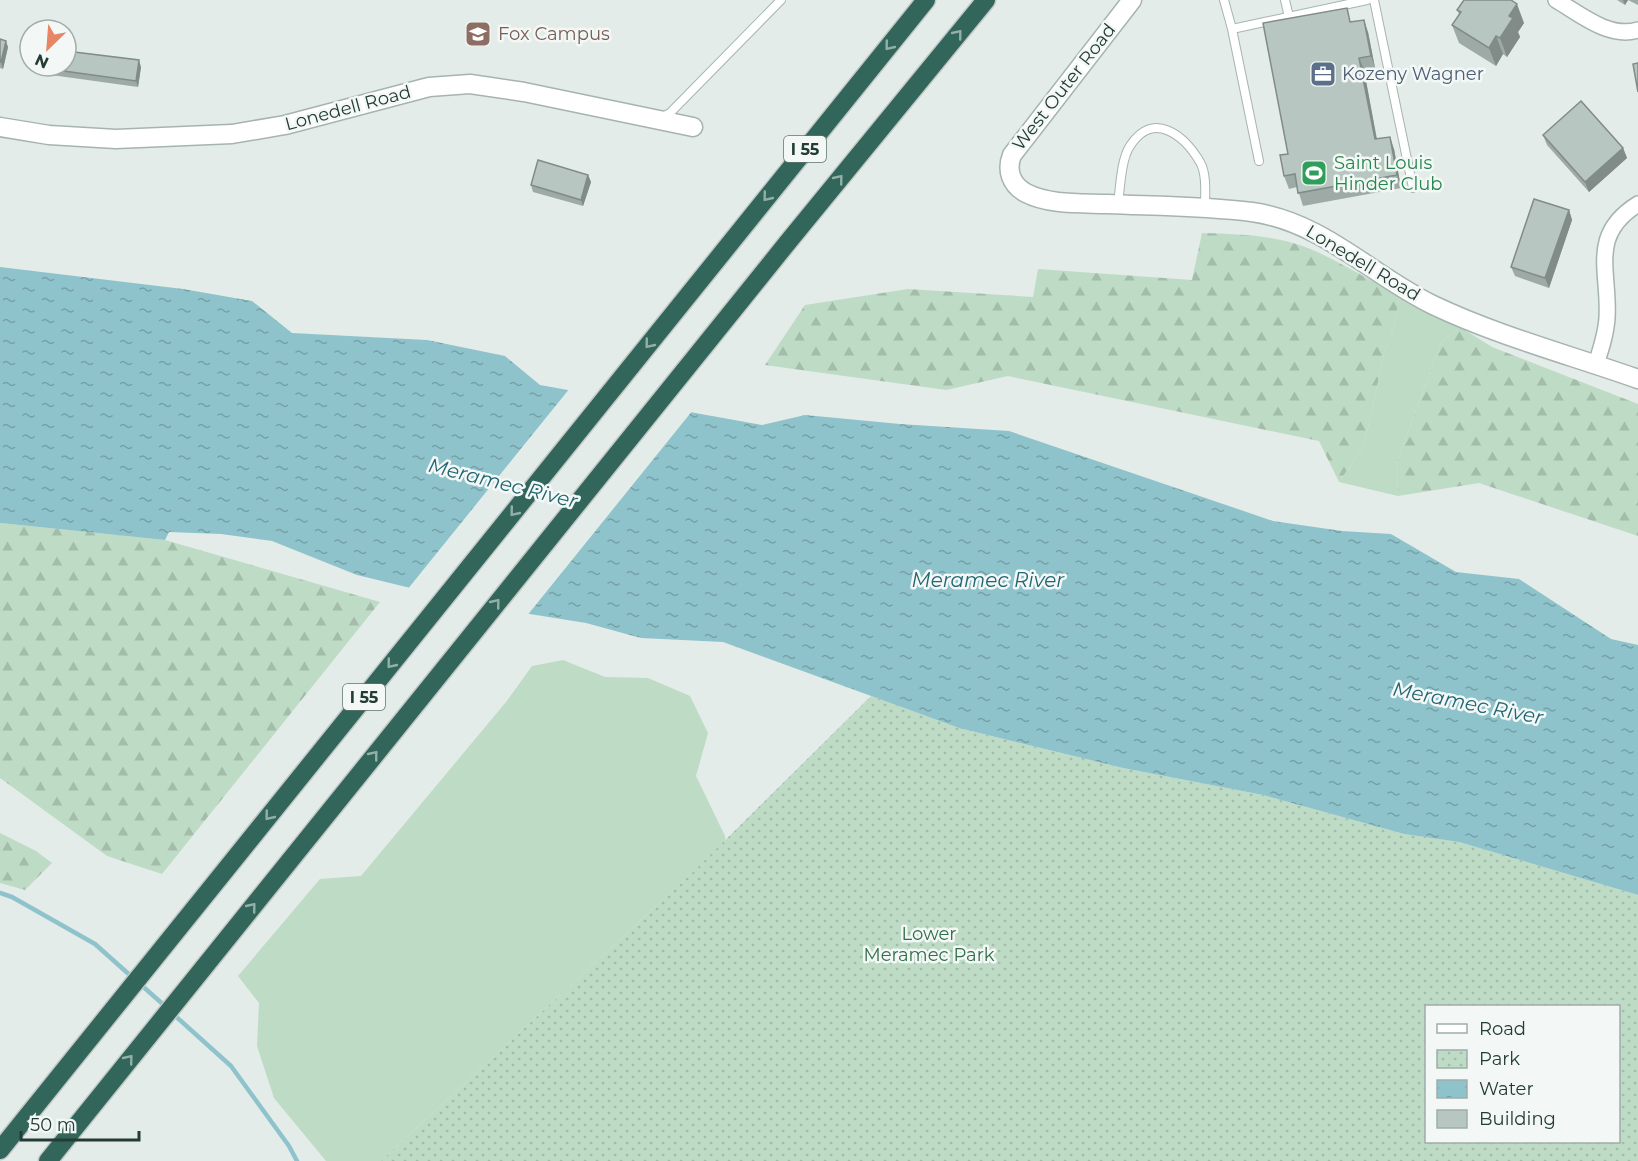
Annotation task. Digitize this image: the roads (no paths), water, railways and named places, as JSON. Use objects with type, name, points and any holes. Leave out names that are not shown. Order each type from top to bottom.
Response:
[{"type":"highway","name":"I 55","points":[[0,1150],[926,0]]},
{"type":"highway","name":"I 55","points":[[48,1161],[736,306],[986,0]]},
{"type":"street","name":"West Outer Road","points":[[1011,178],[1010,159],[1019,143],[1131,0]]},
{"type":"street","points":[[1556,0],[1617,32],[1630,33],[1638,30]]},
{"type":"street","name":"Lonedell Road","points":[[0,127],[56,136],[116,139],[232,134],[285,125],[429,87],[462,84],[505,88],[693,127]]},
{"type":"street","name":"Lonedell Road","points":[[1011,178],[1020,189],[1041,198],[1063,202],[1251,212],[1294,222],[1331,241],[1431,304],[1472,322],[1638,379]]},
{"type":"street","points":[[1596,364],[1607,318],[1604,255],[1607,240],[1614,226],[1624,214],[1638,204]]},
{"type":"lane","points":[[658,119],[670,113],[781,0]]},
{"type":"lane","points":[[1224,0],[1259,161]]},
{"type":"lane","points":[[1285,0],[1289,17]]},
{"type":"lane","points":[[1232,29],[1367,0]]},
{"type":"lane","points":[[1374,0],[1413,188]]},
{"type":"lane","points":[[1118,205],[1122,173],[1129,147],[1144,131],[1154,126],[1170,130],[1185,143],[1201,163],[1205,185],[1205,209]]},
{"type":"water","name":"Meramec River","points":[[0,267],[183,289],[252,301],[292,333],[427,340],[505,356],[540,385],[762,425],[805,415],[1009,431],[1273,521],[1342,531],[1391,534],[1456,572],[1519,579],[1611,639],[1638,645],[1638,895],[1459,842],[1404,834],[1263,795],[1123,768],[959,728],[723,642],[641,638],[586,623],[493,608],[357,575],[272,541],[221,534],[169,532],[165,540],[0,523]]},
{"type":"waterway","points":[[0,893],[12,897],[95,944],[132,977]]},
{"type":"waterway","points":[[139,983],[166,1007]]},
{"type":"waterway","points":[[172,1013],[231,1066],[289,1146],[297,1161]]},
{"type":"place","name":"Fox Campus","points":[[478,34]]},
{"type":"place","name":"Kozeny Wagner","points":[[1323,74]]},
{"type":"place","name":"Saint Louis Hinder Club","points":[[1314,173]]},
{"type":"park label","name":"Lower Meramec Park","points":[[929,944]]}]
